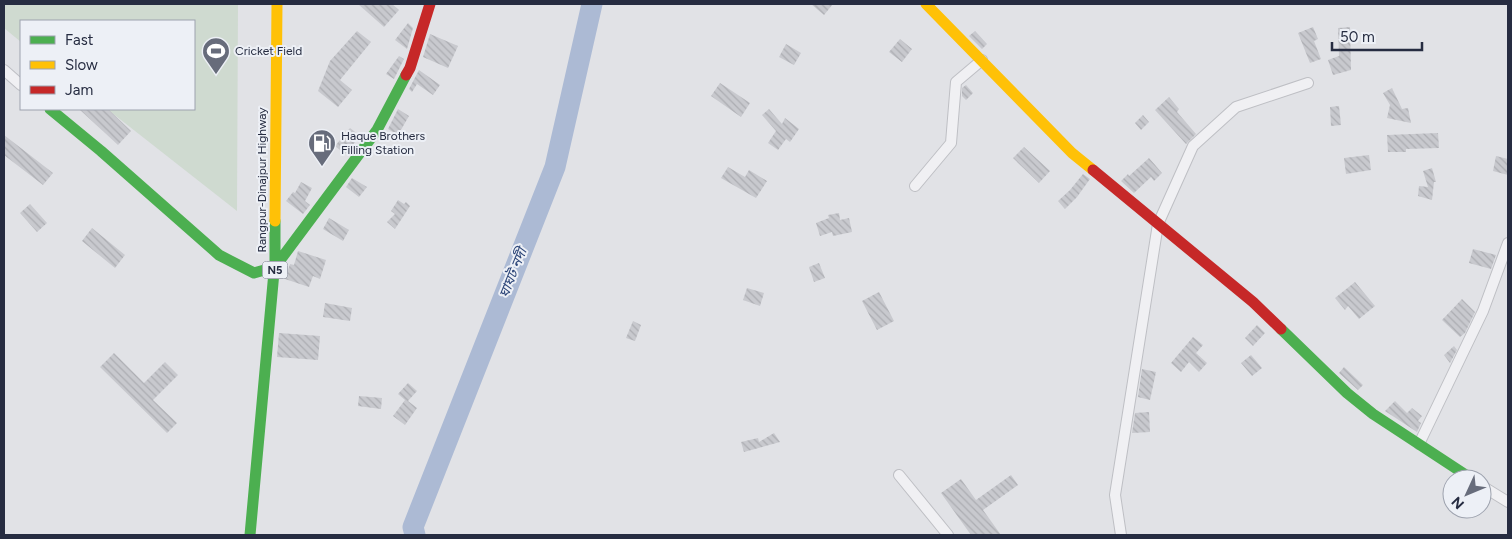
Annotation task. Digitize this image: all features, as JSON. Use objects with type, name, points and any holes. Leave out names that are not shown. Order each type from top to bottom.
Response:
[{"type":"main road","name":"Rangpur-Dinajpur Highway","points":[[250,535],[275,267],[277,4]]},
{"type":"main road","points":[[51,110],[101,151],[219,255],[254,273],[275,267],[377,130],[410,68],[430,4]]},
{"type":"main road","points":[[926,4],[1072,153],[1253,302],[1347,392],[1373,414],[1457,469]]},
{"type":"street","points":[[915,186],[951,144],[956,82],[982,60]]},
{"type":"street","points":[[4,70],[20,84]]},
{"type":"street","points":[[1121,535],[1114,495],[1158,224],[1193,146],[1236,107],[1308,83]]},
{"type":"street","points":[[1419,444],[1483,311],[1508,243]]},
{"type":"street","points":[[899,475],[948,535]]},
{"type":"street","points":[[1492,492],[1508,502]]},
{"type":"shaded area","name":"Cricket Field","points":[[4,4],[238,4],[237,211],[108,110],[195,110],[195,20],[20,20],[20,41],[4,28]]},
{"type":"building","points":[[358,4],[392,4],[399,10],[384,27]]},
{"type":"building","points":[[811,4],[833,4],[824,15]]},
{"type":"building","points":[[408,23],[413,28],[407,49],[395,40]]},
{"type":"building","points":[[1313,27],[1318,39],[1314,41],[1321,59],[1310,63],[1298,33]]},
{"type":"building","points":[[1350,27],[1351,70],[1333,75],[1328,60],[1339,56],[1338,28]]},
{"type":"building","points":[[357,31],[371,42],[340,80],[352,90],[338,107],[318,91],[330,61]]},
{"type":"building","points":[[975,31],[987,44],[982,49],[969,36]]},
{"type":"building","points":[[430,34],[458,46],[448,68],[423,57]]},
{"type":"building","points":[[900,39],[912,49],[902,62],[889,52]]},
{"type":"building","points":[[786,44],[801,53],[794,65],[779,57]]},
{"type":"building","points":[[399,56],[404,59],[394,79],[386,74]]},
{"type":"building","points":[[419,70],[440,85],[433,95],[417,84],[412,92],[409,89]]},
{"type":"building","points":[[720,83],[750,103],[741,117],[711,96]]},
{"type":"building","points":[[966,85],[973,93],[966,100],[962,96],[962,88]]},
{"type":"building","points":[[1392,88],[1402,109],[1408,108],[1411,123],[1387,118],[1390,105],[1383,93]]},
{"type":"building","points":[[1169,97],[1179,109],[1177,112],[1196,134],[1186,144],[1155,110]]},
{"type":"building","points":[[1339,106],[1341,125],[1331,126],[1330,107]]},
{"type":"building","points":[[398,109],[409,116],[398,135],[388,129]]},
{"type":"building","points":[[769,109],[782,124],[785,118],[799,129],[790,142],[786,139],[778,150],[768,143],[776,131],[762,115]]},
{"type":"building","points":[[80,110],[109,110],[131,131],[118,145]]},
{"type":"building","points":[[1143,115],[1149,122],[1141,130],[1135,123]]},
{"type":"building","points":[[350,128],[360,136],[345,154],[335,146]]},
{"type":"building","points":[[1438,133],[1439,148],[1406,149],[1406,152],[1388,152],[1387,135]]},
{"type":"building","points":[[4,135],[53,173],[43,185],[4,155]]},
{"type":"building","points":[[1024,147],[1050,171],[1039,183],[1013,158]]},
{"type":"building","points":[[1369,155],[1371,170],[1346,174],[1344,158]]},
{"type":"building","points":[[1496,156],[1508,159],[1508,175],[1493,171]]},
{"type":"building","points":[[1149,158],[1162,173],[1154,181],[1151,177],[1134,193],[1121,181]]},
{"type":"building","points":[[728,167],[745,177],[749,170],[767,181],[756,198],[721,178]]},
{"type":"building","points":[[1432,168],[1436,182],[1434,182],[1432,200],[1418,196],[1419,186],[1428,187],[1423,171]]},
{"type":"building","points":[[1083,174],[1090,179],[1077,197],[1065,209],[1058,201]]},
{"type":"building","points":[[352,178],[367,187],[359,197],[346,187]]},
{"type":"building","points":[[301,182],[312,188],[305,201],[310,205],[303,214],[286,201],[293,192],[295,193]]},
{"type":"building","points":[[398,200],[404,204],[406,202],[410,206],[395,229],[387,222],[395,214],[391,211]]},
{"type":"building","points":[[30,204],[47,223],[37,232],[20,213]]},
{"type":"building","points":[[839,213],[840,220],[849,218],[852,232],[833,236],[832,232],[820,236],[816,223],[829,218],[828,215]]},
{"type":"building","points":[[329,218],[349,230],[343,241],[323,229]]},
{"type":"building","points":[[92,228],[125,255],[115,268],[82,241]]},
{"type":"building","points":[[1473,249],[1496,255],[1491,269],[1469,263]]},
{"type":"building","points":[[298,251],[326,260],[320,279],[313,276],[309,287],[285,279],[290,264],[294,265]]},
{"type":"building","points":[[819,263],[825,278],[814,282],[809,267]]},
{"type":"building","points":[[1355,282],[1375,306],[1359,319],[1348,306],[1345,310],[1335,298]]},
{"type":"building","points":[[747,288],[764,293],[760,306],[743,300]]},
{"type":"building","points":[[879,292],[894,321],[877,330],[862,301]]},
{"type":"building","points":[[1462,299],[1475,312],[1465,333],[1460,337],[1442,320]]},
{"type":"building","points":[[325,303],[352,308],[350,321],[323,317]]},
{"type":"building","points":[[633,321],[641,325],[635,341],[626,338]]},
{"type":"building","points":[[1257,325],[1265,333],[1253,346],[1245,338]]},
{"type":"building","points":[[279,333],[320,336],[318,360],[277,357]]},
{"type":"building","points":[[1193,337],[1203,345],[1196,353],[1207,363],[1199,372],[1189,362],[1181,372],[1171,363]]},
{"type":"building","points":[[1454,346],[1457,350],[1450,363],[1444,355]]},
{"type":"building","points":[[114,353],[144,383],[165,362],[178,375],[153,400],[177,423],[167,433],[100,367]]},
{"type":"building","points":[[1251,355],[1262,368],[1252,376],[1241,363]]},
{"type":"building","points":[[1344,367],[1363,385],[1358,390],[1339,373]]},
{"type":"building","points":[[1142,369],[1156,372],[1150,400],[1138,397]]},
{"type":"building","points":[[408,383],[417,391],[408,401],[417,408],[405,425],[393,416],[405,400],[398,394]]},
{"type":"building","points":[[359,396],[382,398],[381,409],[358,406]]},
{"type":"building","points":[[1395,401],[1407,413],[1412,408],[1422,416],[1418,421],[1421,423],[1417,432],[1385,411]]},
{"type":"building","points":[[1149,412],[1150,432],[1132,433],[1135,413]]},
{"type":"building","points":[[774,433],[780,442],[744,452],[741,442],[758,438],[759,442]]},
{"type":"building","points":[[1011,475],[1018,485],[983,510],[1001,535],[971,535],[941,493],[961,479],[976,500]]},
{"type":"waterway","name":"ঘাঘট নদী","points":[[415,535],[413,527],[555,167],[592,4]]},
{"type":"traffic: fast","points":[[51,110],[101,151],[219,255],[254,273],[275,267],[377,130],[406,75]]},
{"type":"traffic: fast","points":[[250,535],[275,261],[275,221]]},
{"type":"traffic: fast","points":[[1281,329],[1347,393],[1373,414],[1457,469]]},
{"type":"traffic: slow","points":[[275,221],[277,4]]},
{"type":"traffic: slow","points":[[926,4],[1072,153],[1093,170]]},
{"type":"traffic: jam","points":[[406,75],[410,68],[430,4]]},
{"type":"traffic: jam","points":[[1093,170],[1253,302],[1281,329]]},
{"type":"place","name":"Cricket Field","points":[[216,75]]},
{"type":"place","name":"Haque Brothers Filling Station","points":[[322,167]]}]
